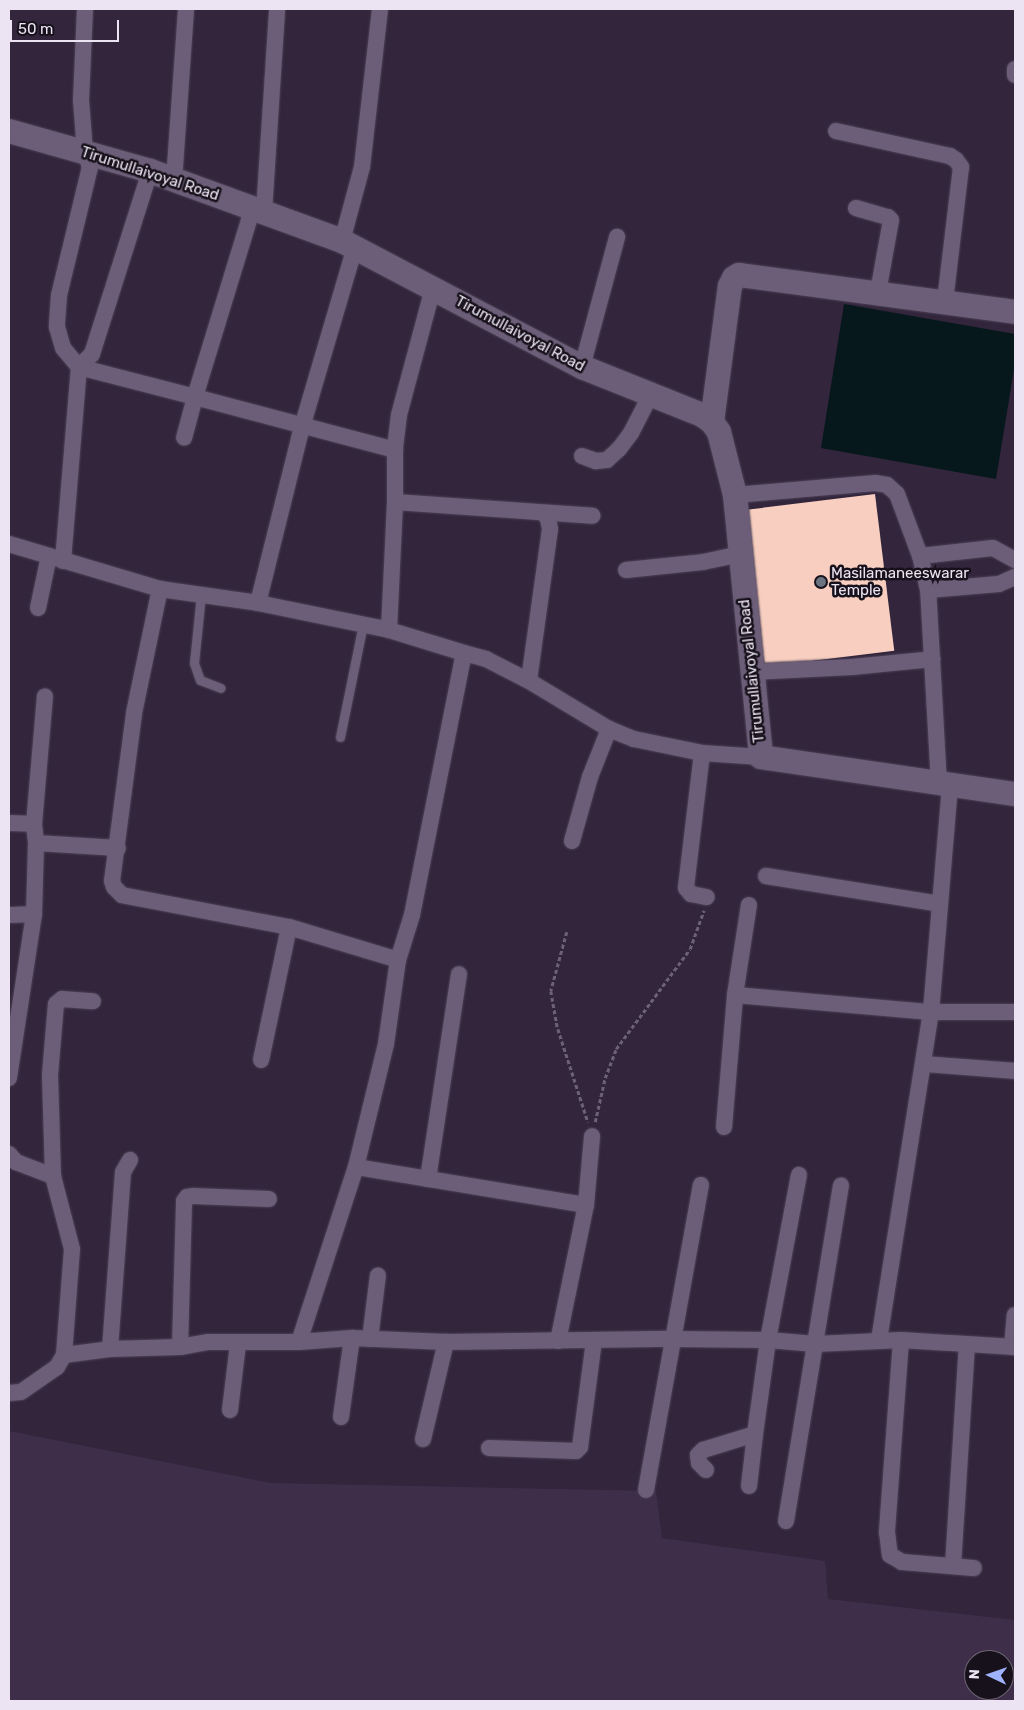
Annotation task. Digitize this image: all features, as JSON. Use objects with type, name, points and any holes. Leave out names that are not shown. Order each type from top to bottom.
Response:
[{"type":"street","points":[[85,9],[81,100],[84,152],[90,167],[89,178],[59,295],[57,327],[63,348],[79,368],[395,450]]},
{"type":"street","points":[[174,181],[186,9]]},
{"type":"street","points":[[184,438],[194,397],[258,210],[277,9]]},
{"type":"street","points":[[258,603],[349,244],[362,167],[380,9]]},
{"type":"street","points":[[1015,69],[1015,75]]},
{"type":"street","name":"Tirumullaivoyal Road","points":[[9,131],[150,171],[349,244],[582,368],[702,415],[712,422],[718,432],[735,495],[761,758]]},
{"type":"street","points":[[836,131],[956,160],[961,167],[945,302]]},
{"type":"street","points":[[38,608],[56,559],[79,368],[92,354],[150,171]]},
{"type":"street","points":[[856,208],[888,217],[891,220],[878,292]]},
{"type":"street","points":[[582,368],[617,237]]},
{"type":"street","points":[[712,422],[730,286],[734,278],[739,275],[749,274],[1015,312]]},
{"type":"street","points":[[389,630],[395,502],[395,450],[399,415],[433,288]]},
{"type":"street","points":[[582,456],[596,460],[607,460],[619,450],[631,433],[650,396]]},
{"type":"street","points":[[735,495],[876,483],[887,485],[897,494],[920,556],[928,590],[945,785],[940,904],[931,1012],[924,1064],[879,1340]]},
{"type":"street","points":[[395,502],[593,516]]},
{"type":"street","points":[[529,681],[550,529],[548,518],[544,514]]},
{"type":"street","points":[[9,544],[160,589],[258,603],[363,624],[486,659],[529,681],[609,729],[634,739],[702,753],[761,758],[1015,794]]},
{"type":"street","points":[[920,556],[994,548],[1015,560]]},
{"type":"street","points":[[626,570],[703,562],[741,554]]},
{"type":"street","points":[[928,590],[998,584],[1015,577]]},
{"type":"street","points":[[160,589],[134,713],[118,848],[112,881],[117,892],[122,896],[289,927],[398,960]]},
{"type":"street","points":[[299,1342],[356,1167],[386,1044],[398,960],[412,915],[464,653]]},
{"type":"street","points":[[752,672],[852,667],[933,659]]},
{"type":"street","points":[[9,1078],[14,1010],[34,914],[36,843],[34,824],[45,696]]},
{"type":"street","points":[[572,841],[590,777],[609,729]]},
{"type":"street","points":[[702,753],[686,888],[691,894],[707,897]]},
{"type":"street","points":[[9,823],[34,824]]},
{"type":"street","points":[[36,843],[118,848]]},
{"type":"street","points":[[766,876],[940,904]]},
{"type":"street","points":[[724,1127],[735,995],[749,904]]},
{"type":"street","points":[[9,914],[34,914]]},
{"type":"street","points":[[261,1060],[289,927]]},
{"type":"street","points":[[428,1179],[459,974]]},
{"type":"street","points":[[735,995],[931,1012],[1015,1012]]},
{"type":"street","points":[[9,1394],[21,1392],[57,1367],[64,1355],[72,1249],[53,1176],[50,1075],[56,1004],[62,999],[93,1001]]},
{"type":"street","points":[[924,1064],[1015,1071]]},
{"type":"street","points":[[558,1341],[586,1205],[592,1136]]},
{"type":"street","points":[[9,1154],[16,1162],[53,1176]]},
{"type":"street","points":[[110,1349],[123,1172],[130,1160]]},
{"type":"street","points":[[356,1167],[586,1205]]},
{"type":"street","points":[[749,1486],[768,1340],[799,1175]]},
{"type":"street","points":[[646,1490],[701,1185]]},
{"type":"street","points":[[786,1521],[841,1185]]},
{"type":"street","points":[[180,1346],[184,1201],[187,1197],[193,1196],[269,1199]]},
{"type":"street","points":[[370,1339],[378,1275]]},
{"type":"street","points":[[64,1355],[110,1349],[180,1346],[209,1342],[238,1344],[352,1338],[446,1342],[673,1339],[768,1340],[816,1344],[901,1340],[1014,1347],[1015,1315]]},
{"type":"street","points":[[341,1417],[352,1338]]},
{"type":"street","points":[[489,1448],[576,1451],[580,1447],[594,1340]]},
{"type":"street","points":[[901,1340],[887,1542],[890,1555],[902,1562],[974,1568]]},
{"type":"street","points":[[423,1439],[446,1342]]},
{"type":"street","points":[[230,1410],[238,1344]]},
{"type":"street","points":[[953,1566],[967,1345]]},
{"type":"street","points":[[706,1470],[699,1463],[698,1455],[703,1450],[755,1434]]},
{"type":"lane","points":[[201,594],[194,663],[200,680],[221,688]]},
{"type":"lane","points":[[340,737],[363,624]]},
{"type":"path","points":[[592,1136],[605,1078],[616,1049],[690,949],[699,930],[707,897]]},
{"type":"path","points":[[567,932],[551,992],[558,1029],[592,1136]]},
{"type":"shaded area","points":[[844,304],[1015,334],[1015,363],[996,479],[821,448]]},
{"type":"shaded area","points":[[9,1431],[271,1483],[656,1491],[662,1538],[825,1561],[828,1599],[1015,1620],[1015,1701],[9,1701]]},
{"type":"building","name":"Masilamaneeswarar Temple","points":[[875,494],[894,651],[764,667],[745,510]]},
{"type":"place","name":"Masilamaneeswarar Temple","points":[[821,582]]}]
